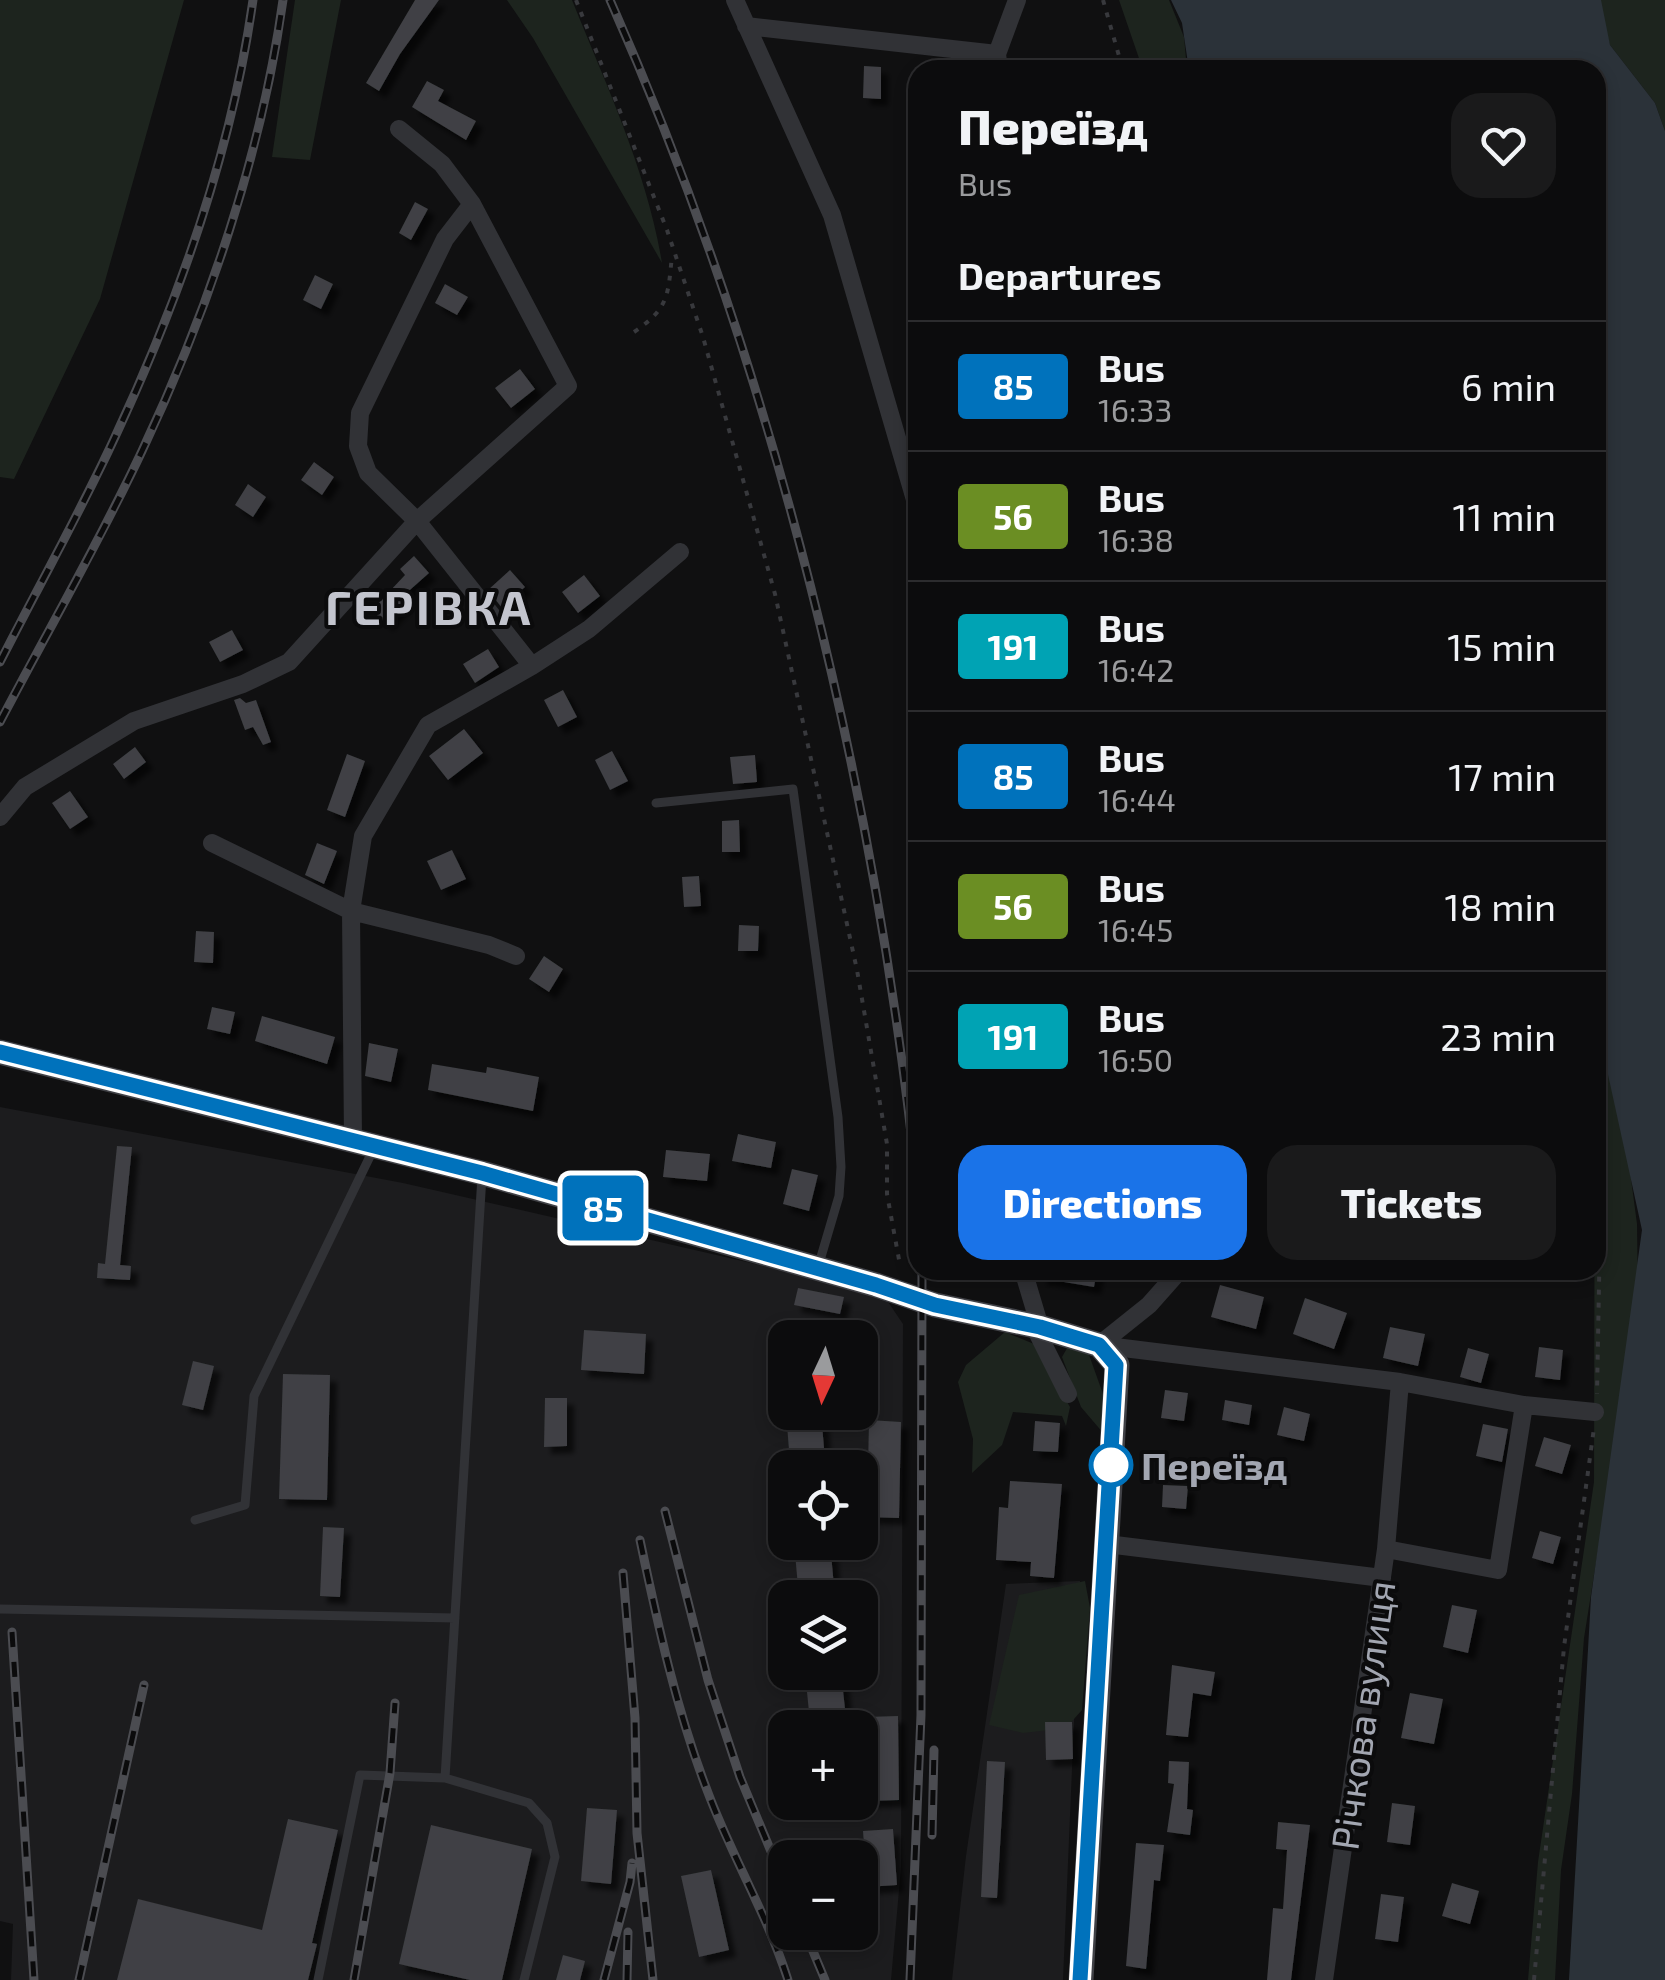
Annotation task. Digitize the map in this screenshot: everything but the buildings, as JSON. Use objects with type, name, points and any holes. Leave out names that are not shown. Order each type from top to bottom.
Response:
[{"type":"street","points":[[735,0],[832,215],[908,476]]},
{"type":"street","points":[[999,60],[1017,0]]},
{"type":"street","points":[[746,26],[984,60]]},
{"type":"street","points":[[0,817],[26,787],[134,721],[243,684],[289,662],[417,521],[568,386],[472,204],[442,164],[400,128]]},
{"type":"street","points":[[472,204],[445,238],[360,413],[358,446],[368,473],[417,521],[532,666]]},
{"type":"street","points":[[364,1143],[352,911],[363,836],[428,725],[532,666],[589,628],[680,552]]},
{"type":"street","points":[[212,843],[352,911],[489,945],[516,956]]},
{"type":"street","points":[[0,1052],[482,1173],[935,1305],[1037,1326],[1099,1345],[1400,1382],[1524,1405],[1595,1412]]},
{"type":"street","points":[[1026,1280],[1037,1326],[1068,1394]]},
{"type":"street","points":[[1099,1345],[1149,1305],[1171,1280]]},
{"type":"street","points":[[1080,1980],[1116,1365],[1099,1345]]},
{"type":"street","points":[[1386,1549],[1400,1382]]},
{"type":"street","name":"Річкова вулиця","points":[[1324,1980],[1386,1549],[1498,1570],[1524,1405]]},
{"type":"street","points":[[1106,1544],[1382,1578]]},
{"type":"lane","points":[[656,803],[793,790],[838,1117],[841,1167],[838,1196],[818,1270]]},
{"type":"lane","points":[[195,1520],[245,1506],[254,1396],[364,1143]]},
{"type":"lane","points":[[446,1778],[482,1173]]},
{"type":"lane","points":[[0,1609],[455,1618]]},
{"type":"lane","points":[[318,1980],[360,1775],[446,1778],[529,1803],[547,1823],[555,1857],[524,1980]]},
{"type":"path","points":[[576,0],[667,230],[703,337],[775,594],[857,970],[886,1144],[887,1194],[900,1265]]},
{"type":"path","points":[[1103,0],[1120,60]]},
{"type":"path","points":[[634,332],[659,315],[669,288],[672,255]]},
{"type":"path","points":[[1534,1980],[1564,1647],[1599,1379],[1600,1280]]},
{"type":"shaded area","points":[[0,0],[184,0],[100,299],[14,479],[0,477]]},
{"type":"shaded area","points":[[295,0],[341,0],[310,160],[272,157]]},
{"type":"shaded area","points":[[507,0],[572,0],[636,162],[662,263],[533,38]]},
{"type":"shaded area","points":[[1119,0],[1169,0],[1184,37],[1186,60],[1140,60]]},
{"type":"shaded area","points":[[1171,0],[1601,0],[1610,45],[1655,103],[1665,131],[1665,1980],[1569,1980],[1591,1597],[1642,1230],[1606,1065],[1606,60],[1188,60],[1182,23]]},
{"type":"shaded area","points":[[1597,0],[1665,0],[1665,131],[1655,103],[1610,45]]},
{"type":"shaded area","points":[[1606,1033],[1616,1066],[1637,1224],[1638,1299],[1584,1638],[1572,1794],[1561,1870],[1555,1980],[1528,1980],[1538,1862],[1594,1482],[1594,1280],[1606,1280]]},
{"type":"shaded area","points":[[0,1107],[403,1183],[882,1293],[903,1324],[901,1868],[891,1980],[11,1980],[13,1924],[0,1921]]},
{"type":"shaded area","points":[[1005,1332],[1034,1344],[1070,1407],[1066,1426],[1062,1416],[1013,1412],[1002,1445],[972,1473],[973,1439],[958,1382],[966,1365]]},
{"type":"shaded area","points":[[1070,1343],[1088,1352],[1103,1394],[1104,1434],[1081,1407],[1062,1357]]},
{"type":"shaded area","points":[[1080,1581],[1063,1980],[952,1980],[1006,1584]]},
{"type":"shaded area","points":[[1085,1581],[1090,1608],[1082,1710],[1066,1728],[1023,1733],[989,1725],[1019,1595]]},
{"type":"railway","points":[[0,662],[115,437],[161,332],[217,168],[253,0]]},
{"type":"railway","points":[[0,722],[125,485],[189,343],[247,173],[274,58],[283,0]]},
{"type":"railway","points":[[610,0],[669,141],[722,287],[769,435],[810,586],[876,892],[908,1113]]},
{"type":"railway","points":[[910,1980],[921,1715],[922,1280]]},
{"type":"railway","points":[[665,1511],[708,1680],[740,1777],[768,1844]]},
{"type":"railway","points":[[640,1540],[669,1666],[696,1759],[788,1980]]},
{"type":"railway","points":[[623,1573],[635,1718],[637,1833],[653,1980]]},
{"type":"railway","points":[[12,1632],[34,1980]]},
{"type":"railway","points":[[79,1980],[144,1685]]},
{"type":"railway","points":[[354,1980],[390,1773],[395,1703]]},
{"type":"railway","points":[[932,1835],[934,1750]]},
{"type":"railway","points":[[604,1980],[632,1863]]},
{"type":"railway","points":[[627,1980],[628,1932]]},
{"type":"railway","points":[[812,1950],[825,1980]]},
{"type":"bus line","name":"85","points":[[0,1052],[482,1173],[935,1305],[1040,1327],[1099,1345],[1116,1365],[1080,1980]]},
{"type":"place","name":"Переїзд","points":[[1111,1465]]},
{"type":"district","name":"ГЕРІВКА","points":[[429,606]]}]
